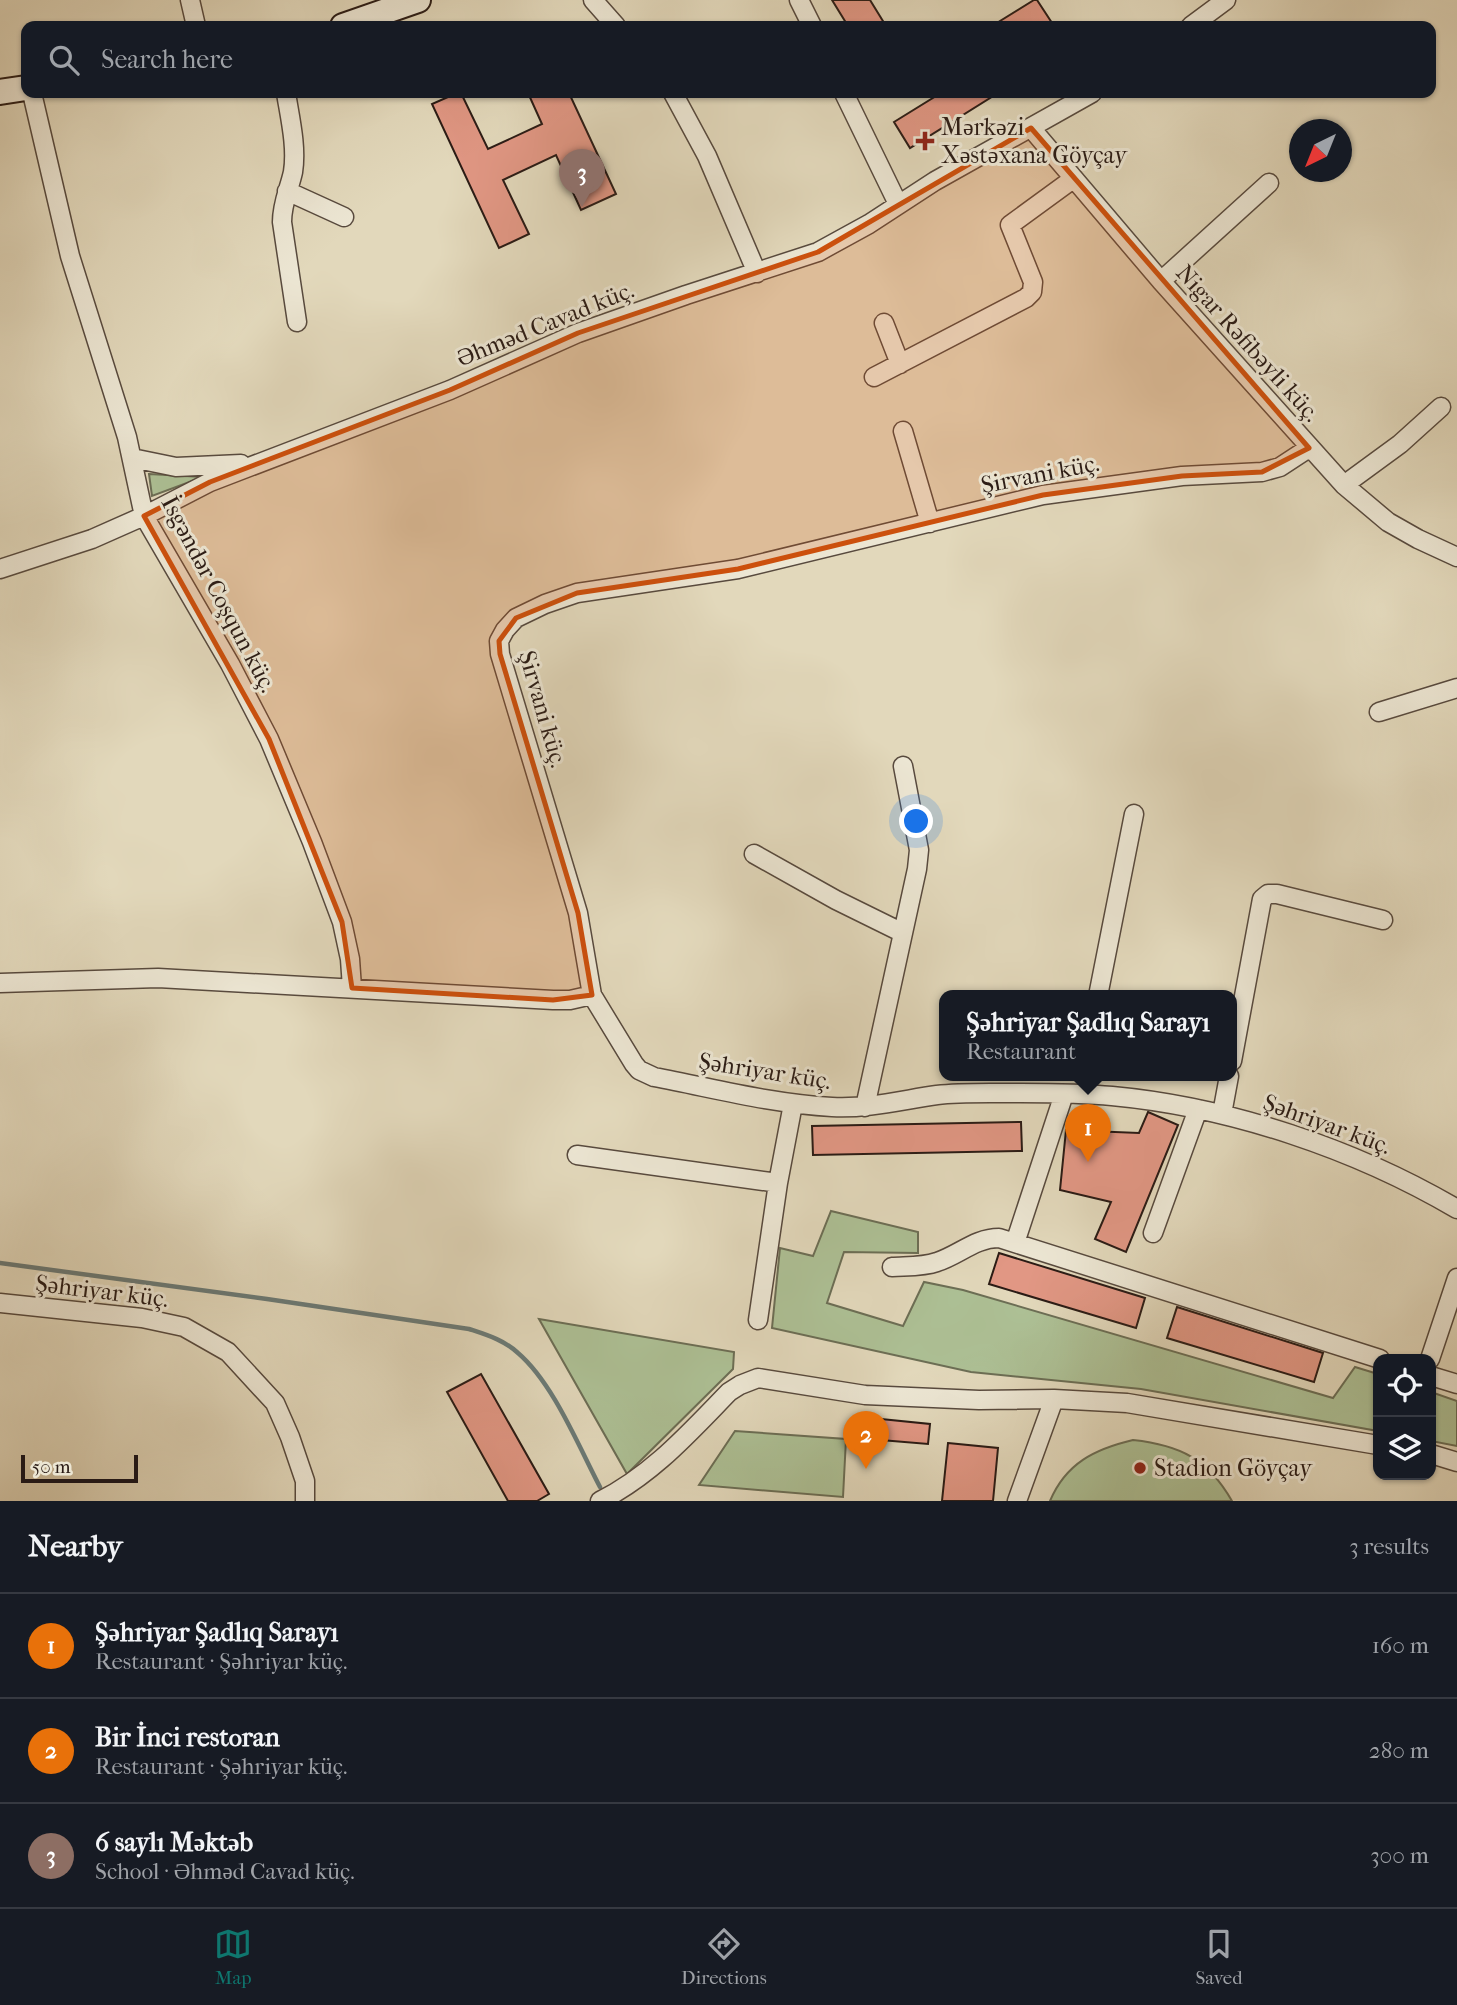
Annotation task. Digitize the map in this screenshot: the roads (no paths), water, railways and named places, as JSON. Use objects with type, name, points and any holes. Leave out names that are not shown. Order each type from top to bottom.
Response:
[{"type":"street","points":[[190,0],[195,21]]},
{"type":"street","points":[[357,21],[418,0]]},
{"type":"street","points":[[593,0],[612,21]]},
{"type":"street","points":[[799,0],[810,21]]},
{"type":"street","points":[[1198,21],[1226,0]]},
{"type":"street","points":[[0,92],[21,89]]},
{"type":"street","name":"İsgəndər Coşqun küç.","points":[[33,98],[70,256],[132,458],[144,516],[230,664],[269,739],[342,922],[350,959],[352,988]]},
{"type":"street","points":[[287,98],[294,160],[282,205],[282,222],[297,322]]},
{"type":"street","points":[[676,98],[708,156],[757,273]]},
{"type":"street","points":[[846,98],[898,204]]},
{"type":"street","name":"Əhməd Cavad küç.","points":[[0,569],[92,539],[210,482],[450,390],[578,333],[818,252],[1083,98]]},
{"type":"street","name":"Nigar Rəfibəyli küç.","points":[[1031,128],[1161,281],[1344,485],[1388,522],[1457,557]]},
{"type":"street","points":[[874,377],[1026,298],[1032,292],[1032,282],[1010,225],[1073,179]]},
{"type":"street","points":[[1161,281],[1269,183]]},
{"type":"street","points":[[287,191],[344,217]]},
{"type":"street","points":[[884,323],[900,364]]},
{"type":"street","points":[[1344,485],[1400,444],[1441,407]]},
{"type":"street","points":[[902,431],[930,523]]},
{"type":"street","name":"Şirvani küç.","points":[[592,995],[578,913],[500,654],[499,641],[516,618],[577,593],[738,569],[1043,495],[1182,476],[1262,472],[1280,467],[1309,448]]},
{"type":"street","points":[[132,458],[176,467],[255,463]]},
{"type":"street","points":[[1379,712],[1457,688]]},
{"type":"street","points":[[865,1107],[919,850],[903,766]]},
{"type":"street","points":[[1099,990],[1135,814]]},
{"type":"street","points":[[754,854],[836,900],[903,933]]},
{"type":"street","points":[[1237,1030],[1262,899],[1268,894],[1383,920]]},
{"type":"street","points":[[0,983],[158,978],[553,1000],[570,1000],[592,995]]},
{"type":"street","name":"Şəhriyar küç.","points":[[592,995],[634,1063],[646,1074],[793,1104],[834,1107],[865,1107],[940,1095],[1076,1088],[1222,1114],[1289,1135],[1409,1181],[1457,1209]]},
{"type":"street","points":[[1222,1114],[1228,1081]]},
{"type":"street","points":[[1015,1242],[1076,1088]]},
{"type":"street","points":[[758,1320],[778,1183],[793,1104]]},
{"type":"street","points":[[1153,1233],[1198,1109]]},
{"type":"street","points":[[577,1155],[778,1183]]},
{"type":"street","points":[[892,1267],[937,1262],[987,1238],[999,1238],[1373,1357]]},
{"type":"street","points":[[1432,1354],[1457,1278]]},
{"type":"street","name":"Şəhriyar küç.","points":[[0,1303],[153,1320],[184,1327],[228,1352],[275,1403],[305,1481],[305,1501]]},
{"type":"street","points":[[600,1501],[629,1495],[646,1474],[729,1392],[758,1378],[865,1395],[1127,1403],[1373,1444]]},
{"type":"street","points":[[1436,1378],[1457,1384]]},
{"type":"street","points":[[1017,1501],[1054,1399]]},
{"type":"street","points":[[1436,1456],[1457,1462]]},
{"type":"waterway","points":[[0,1263],[469,1329],[489,1336],[513,1348],[531,1366],[564,1415],[600,1487]]},
{"type":"place","name":"Mərkəzi Xəstəxana Göyçay","points":[[925,141]]},
{"type":"place","name":"6 saylı Məktəb","points":[[582,207]]},
{"type":"place","name":"Şəhriyar Şadlıq Sarayı","points":[[1088,1162]]},
{"type":"place","name":"Stadion Göyçay","points":[[1140,1468]]},
{"type":"place","name":"Bir İnci restoran","points":[[866,1469]]}]
